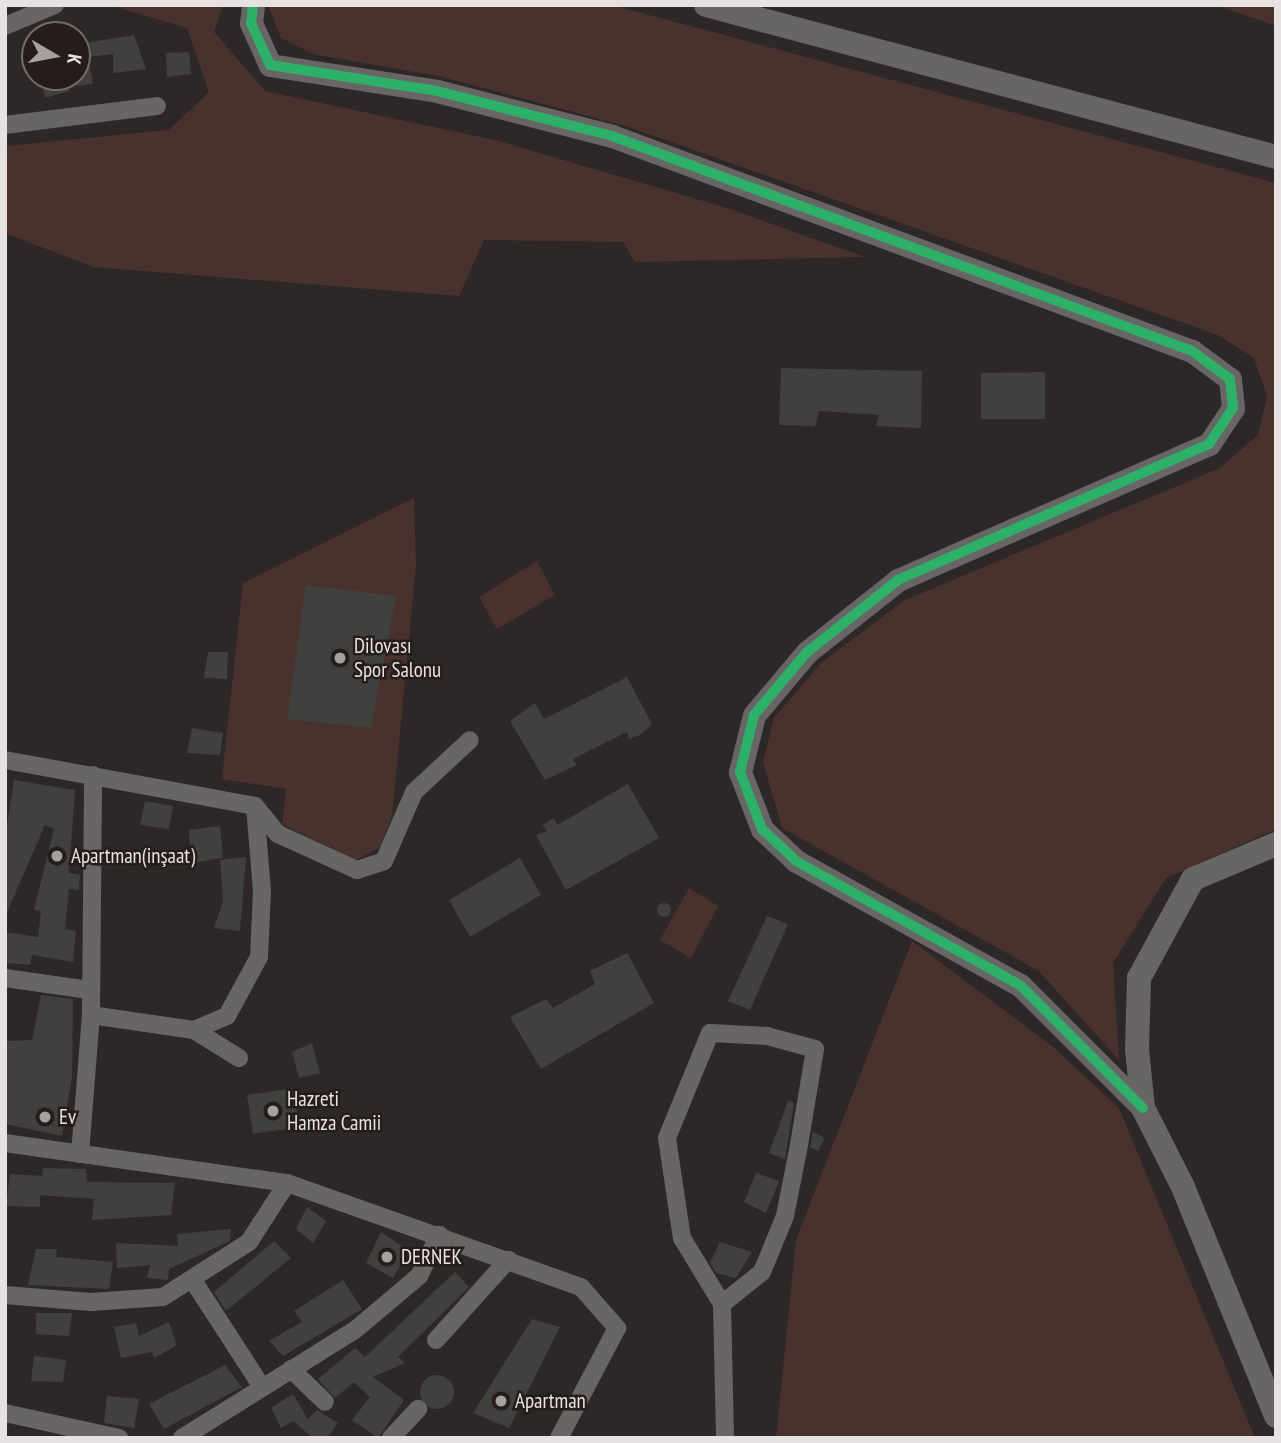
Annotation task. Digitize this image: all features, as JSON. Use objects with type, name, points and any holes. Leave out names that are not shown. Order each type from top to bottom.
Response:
[{"type":"main road","points":[[706,5],[1276,157]]},
{"type":"main road","points":[[1276,844],[1193,879],[1139,978],[1143,1108],[1183,1188],[1276,1416]]},
{"type":"street","points":[[253,5],[251,23],[270,65],[437,92],[612,136],[1192,351],[1230,379],[1233,408],[1209,444],[898,580],[807,652],[754,715],[740,772],[762,829],[796,861],[1020,985],[1143,1108]]},
{"type":"street","points":[[5,26],[49,7]]},
{"type":"street","points":[[5,125],[156,106]]},
{"type":"street","points":[[5,760],[255,806],[278,834],[357,870],[384,862],[414,792],[470,740]]},
{"type":"street","points":[[79,1154],[91,1015],[89,990],[93,775]]},
{"type":"street","points":[[194,1030],[228,1016],[259,957],[262,891],[255,806]]},
{"type":"street","points":[[5,978],[89,990]]},
{"type":"street","points":[[91,1015],[194,1030],[239,1058]]},
{"type":"street","points":[[722,1304],[762,1272],[785,1216],[799,1146],[815,1049],[767,1036],[710,1033],[667,1138],[682,1238],[722,1304],[725,1438]]},
{"type":"street","points":[[5,1143],[287,1183],[581,1287],[617,1328],[559,1438]]},
{"type":"street","points":[[5,1295],[91,1302],[151,1298],[194,1282],[249,1242],[287,1183]]},
{"type":"street","points":[[182,1438],[355,1330],[419,1276],[439,1235]]},
{"type":"street","points":[[436,1339],[508,1260]]},
{"type":"street","points":[[194,1282],[262,1387]]},
{"type":"street","points":[[291,1369],[325,1402]]},
{"type":"street","points":[[391,1438],[418,1409]]},
{"type":"street","points":[[5,1413],[119,1438]]},
{"type":"shaded area","points":[[110,5],[223,5],[214,32],[265,91],[499,141],[727,208],[865,257],[635,262],[623,242],[484,240],[459,296],[93,267],[5,233],[5,146],[169,130],[209,92],[187,28]]},
{"type":"shaded area","points":[[268,5],[612,5],[1276,183],[1276,829],[1166,878],[1113,963],[1119,1060],[1039,971],[782,828],[763,762],[774,718],[822,662],[905,600],[1220,468],[1258,435],[1267,396],[1254,358],[1218,335],[626,126],[442,77],[313,54],[281,38]]},
{"type":"shaded area","points":[[1209,5],[1276,5],[1276,26],[1224,8]]},
{"type":"shaded area","points":[[414,498],[416,564],[392,817],[380,847],[356,860],[282,824],[286,789],[222,779],[243,583]]},
{"type":"shaded area","points":[[537,561],[555,595],[497,629],[479,597]]},
{"type":"shaded area","points":[[689,888],[718,906],[691,958],[660,940]]},
{"type":"shaded area","points":[[912,941],[1053,1047],[1119,1108],[1255,1438],[776,1438],[796,1240]]},
{"type":"building","points":[[134,35],[146,69],[113,73],[113,54],[91,57],[91,42]]},
{"type":"building","points":[[189,52],[191,74],[167,77],[166,53]]},
{"type":"building","points":[[44,91],[69,91],[45,98]]},
{"type":"building","points":[[781,368],[922,371],[921,428],[876,426],[879,415],[819,411],[815,426],[779,425]]},
{"type":"building","points":[[1045,372],[1045,419],[981,419],[981,373]]},
{"type":"building","name":"Dilovası Spor Salonu","points":[[306,585],[396,596],[371,728],[287,719]]},
{"type":"building","points":[[208,652],[228,652],[227,679],[204,678]]},
{"type":"building","points":[[627,677],[652,724],[640,735],[629,739],[627,732],[573,759],[577,765],[545,780],[510,721],[535,703],[544,719]]},
{"type":"building","points":[[192,728],[223,733],[220,755],[187,753]]},
{"type":"building","points":[[14,780],[75,790],[69,873],[80,875],[79,890],[69,889],[65,929],[76,931],[73,962],[32,955],[30,965],[5,963],[5,932],[38,937],[41,911],[34,910],[54,829],[45,825],[5,917],[5,837]]},
{"type":"building","points":[[628,784],[659,838],[566,890],[536,835],[547,831],[542,825],[554,818],[557,825]]},
{"type":"building","points":[[145,801],[173,806],[169,829],[140,825]]},
{"type":"building","points":[[220,826],[223,858],[191,863],[189,830]]},
{"type":"building","points":[[246,857],[240,931],[214,928],[223,901],[220,860]]},
{"type":"building","points":[[520,858],[541,895],[470,937],[449,900]]},
{"type":"building","points":[[661,903],[667,903],[671,910],[667,917],[661,917],[657,913],[657,907]]},
{"type":"building","points":[[767,916],[788,924],[750,1010],[728,1001]]},
{"type":"building","points":[[627,953],[654,1003],[541,1069],[510,1017],[546,999],[553,1008],[595,984],[590,971]]},
{"type":"building","points":[[41,995],[73,999],[72,1078],[62,1136],[5,1124],[5,1041],[32,1040]]},
{"type":"building","points":[[312,1043],[320,1073],[299,1078],[292,1052]]},
{"type":"building","name":"Hazreti Hamza Camii","points":[[294,1088],[299,1127],[253,1134],[247,1095]]},
{"type":"building","points":[[788,1101],[794,1103],[785,1159],[769,1153]]},
{"type":"building","points":[[813,1132],[825,1138],[818,1151],[810,1147]]},
{"type":"building","points":[[43,1168],[86,1169],[87,1182],[175,1183],[171,1215],[92,1220],[94,1199],[40,1195],[40,1207],[6,1206],[10,1174],[42,1176]]},
{"type":"building","points":[[756,1173],[779,1181],[766,1213],[744,1202]]},
{"type":"building","points":[[307,1207],[326,1221],[313,1243],[296,1229]]},
{"type":"building","points":[[231,1229],[230,1241],[169,1269],[168,1280],[147,1278],[150,1265],[117,1268],[116,1243],[178,1246],[177,1234]]},
{"type":"building","name":"DERNEK","points":[[381,1232],[409,1251],[393,1278],[366,1263]]},
{"type":"building","points":[[274,1241],[291,1258],[226,1311],[214,1292]]},
{"type":"building","points":[[720,1242],[752,1252],[736,1278],[716,1273],[710,1263]]},
{"type":"building","points":[[36,1249],[57,1249],[56,1257],[113,1262],[109,1289],[28,1285]]},
{"type":"building","points":[[455,1272],[469,1287],[398,1357],[405,1363],[373,1377],[404,1400],[378,1438],[352,1420],[370,1397],[354,1382],[335,1398],[318,1379],[355,1348],[365,1357]]},
{"type":"building","points":[[343,1280],[362,1309],[283,1356],[269,1341],[302,1322],[294,1311]]},
{"type":"building","points":[[36,1313],[72,1313],[69,1336],[36,1334]]},
{"type":"building","points":[[532,1319],[560,1327],[509,1428],[473,1413]]},
{"type":"building","points":[[169,1322],[177,1345],[154,1358],[152,1352],[121,1358],[114,1327],[136,1323],[139,1336]]},
{"type":"building","points":[[34,1356],[66,1360],[63,1382],[31,1381]]},
{"type":"building","points":[[225,1365],[242,1387],[164,1429],[149,1404]]},
{"type":"building","points":[[437,1375],[449,1380],[454,1392],[449,1404],[437,1409],[425,1404],[420,1392],[425,1380]]},
{"type":"building","points":[[293,1394],[308,1419],[317,1410],[338,1423],[327,1438],[313,1438],[293,1421],[281,1428],[271,1408]]},
{"type":"building","points":[[107,1396],[139,1399],[134,1428],[104,1423]]},
{"type":"cycle path","points":[[253,5],[251,23],[270,65],[437,91],[612,136],[1192,351],[1230,379],[1233,408],[1209,444],[898,580],[807,652],[754,715],[740,772],[762,829],[796,861],[1020,985],[1143,1108]]},
{"type":"place","name":"Dilovası Spor Salonu","points":[[340,658]]},
{"type":"place","name":"Apartman(inşaat)","points":[[57,856]]},
{"type":"place","name":"Hazreti Hamza Camii","points":[[273,1111]]},
{"type":"place","name":"Ev","points":[[45,1117]]},
{"type":"place","name":"DERNEK","points":[[387,1257]]},
{"type":"place","name":"Apartman","points":[[501,1401]]}]
